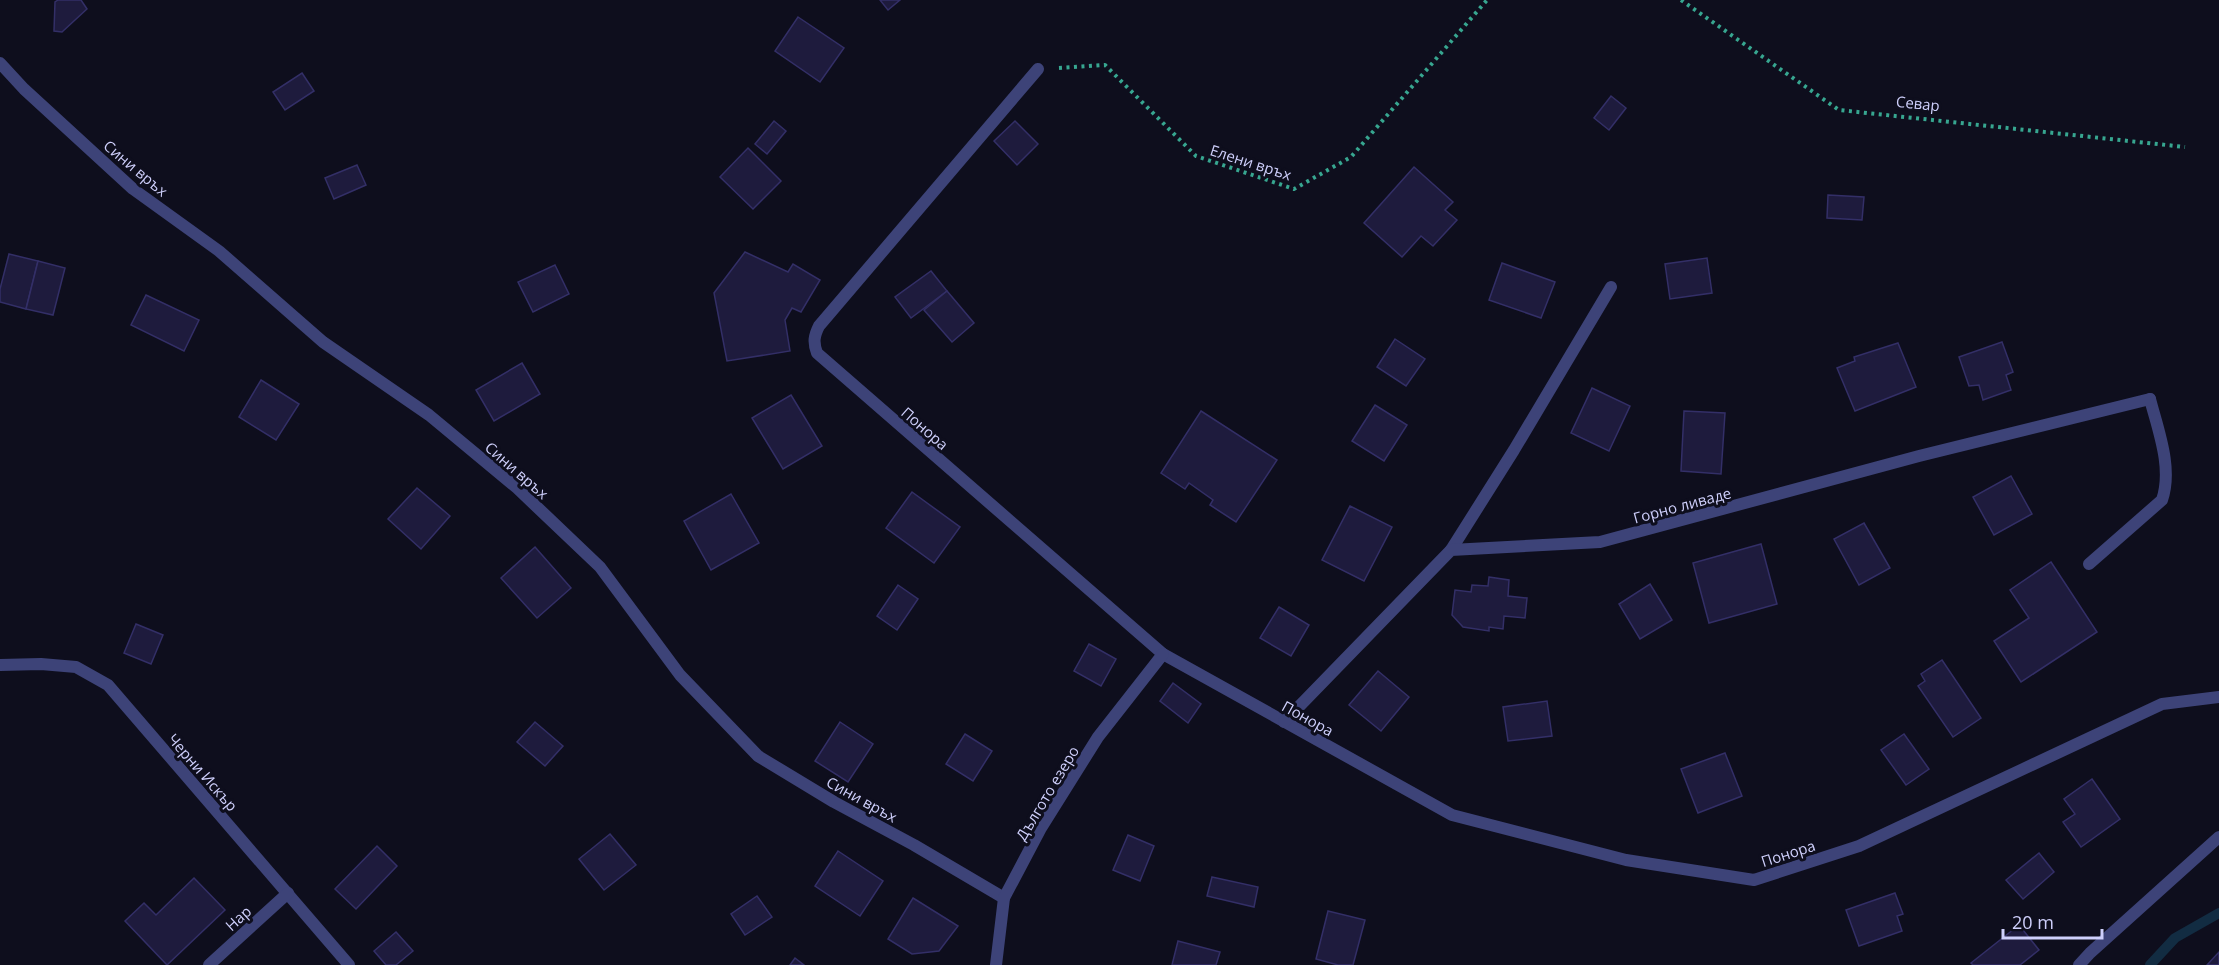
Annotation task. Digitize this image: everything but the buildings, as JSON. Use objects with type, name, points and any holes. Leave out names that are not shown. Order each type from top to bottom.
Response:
[{"type":"street","name":"Сини връх","points":[[0,63],[24,89],[133,189],[219,251],[323,342],[429,415],[518,488],[600,567],[680,675],[758,756],[834,802],[914,845],[1004,898]]},
{"type":"street","name":"Понора","points":[[1038,69],[819,326],[814,335],[817,353],[1163,654],[1452,815],[1626,860],[1754,880],[1859,846],[2162,704],[2219,697]]},
{"type":"street","points":[[1284,722],[1451,550],[1514,450],[1611,287]]},
{"type":"street","name":"Горно ливаде","points":[[1451,550],[1600,543],[1919,456],[2150,399],[2165,461],[2166,488],[2162,500],[2089,564]]},
{"type":"street","name":"Дългото езеро","points":[[996,965],[1004,898],[1041,828],[1098,737],[1163,654]]},
{"type":"street","name":"Черни Искър","points":[[0,665],[41,664],[76,668],[108,685],[349,965]]},
{"type":"street","points":[[2079,965],[2090,952],[2219,837]]},
{"type":"street","name":"Нар","points":[[209,965],[288,893]]},
{"type":"path","name":"Елени връх","points":[[1038,69],[1105,65],[1196,156],[1294,189],[1351,157],[1487,0]]},
{"type":"path","name":"Севар","points":[[1681,0],[1839,110],[2185,147]]},
{"type":"waterway","points":[[2150,965],[2175,938],[2219,913]]}]
